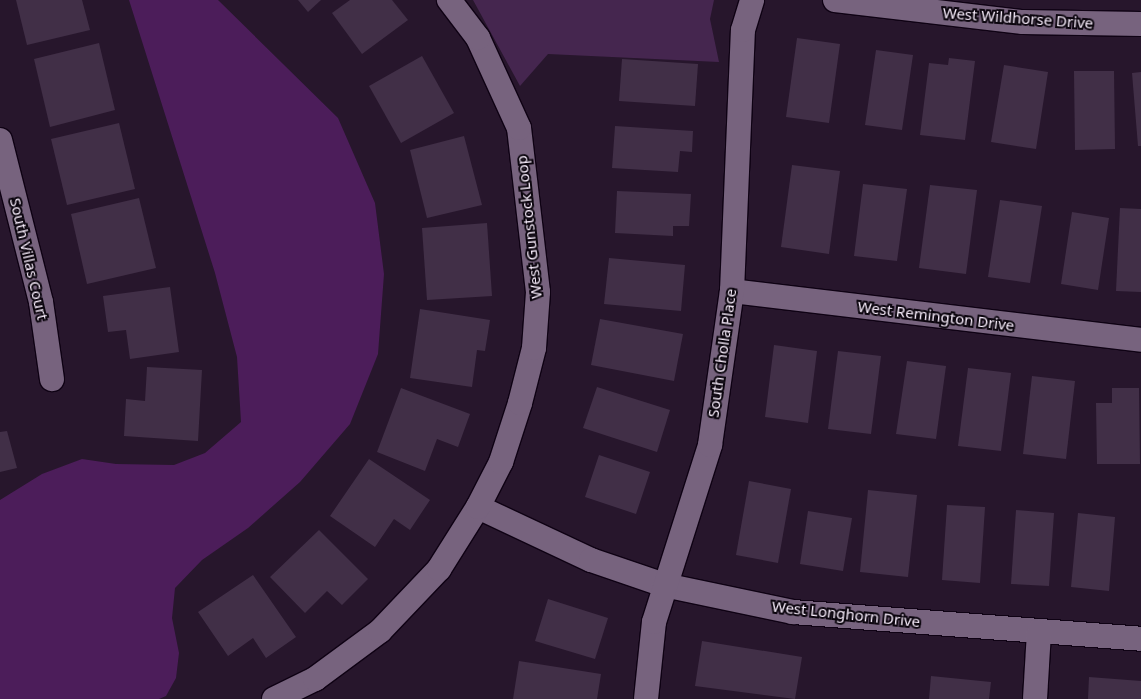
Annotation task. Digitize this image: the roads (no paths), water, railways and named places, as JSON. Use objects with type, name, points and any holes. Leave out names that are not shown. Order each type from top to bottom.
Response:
[{"type":"street","name":"West Gunstock Loop","points":[[274,699],[314,679],[380,630],[439,569],[478,507],[501,462],[520,403],[534,348],[538,292],[519,128],[478,38],[450,0]]},
{"type":"street","name":"South Cholla Place","points":[[646,699],[654,622],[664,585],[710,445],[732,291],[743,30],[752,0]]},
{"type":"street","name":"West Wildhorse Drive","points":[[835,0],[1023,22],[1141,24]]},
{"type":"street","name":"South Villas Court","points":[[0,140],[42,302],[52,379]]},
{"type":"street","name":"West Remington Drive","points":[[732,291],[1141,340]]},
{"type":"street","name":"West Longhorn Drive","points":[[478,507],[591,560],[664,585],[793,612],[1141,638]]},
{"type":"street","points":[[1035,699],[1039,631]]}]
